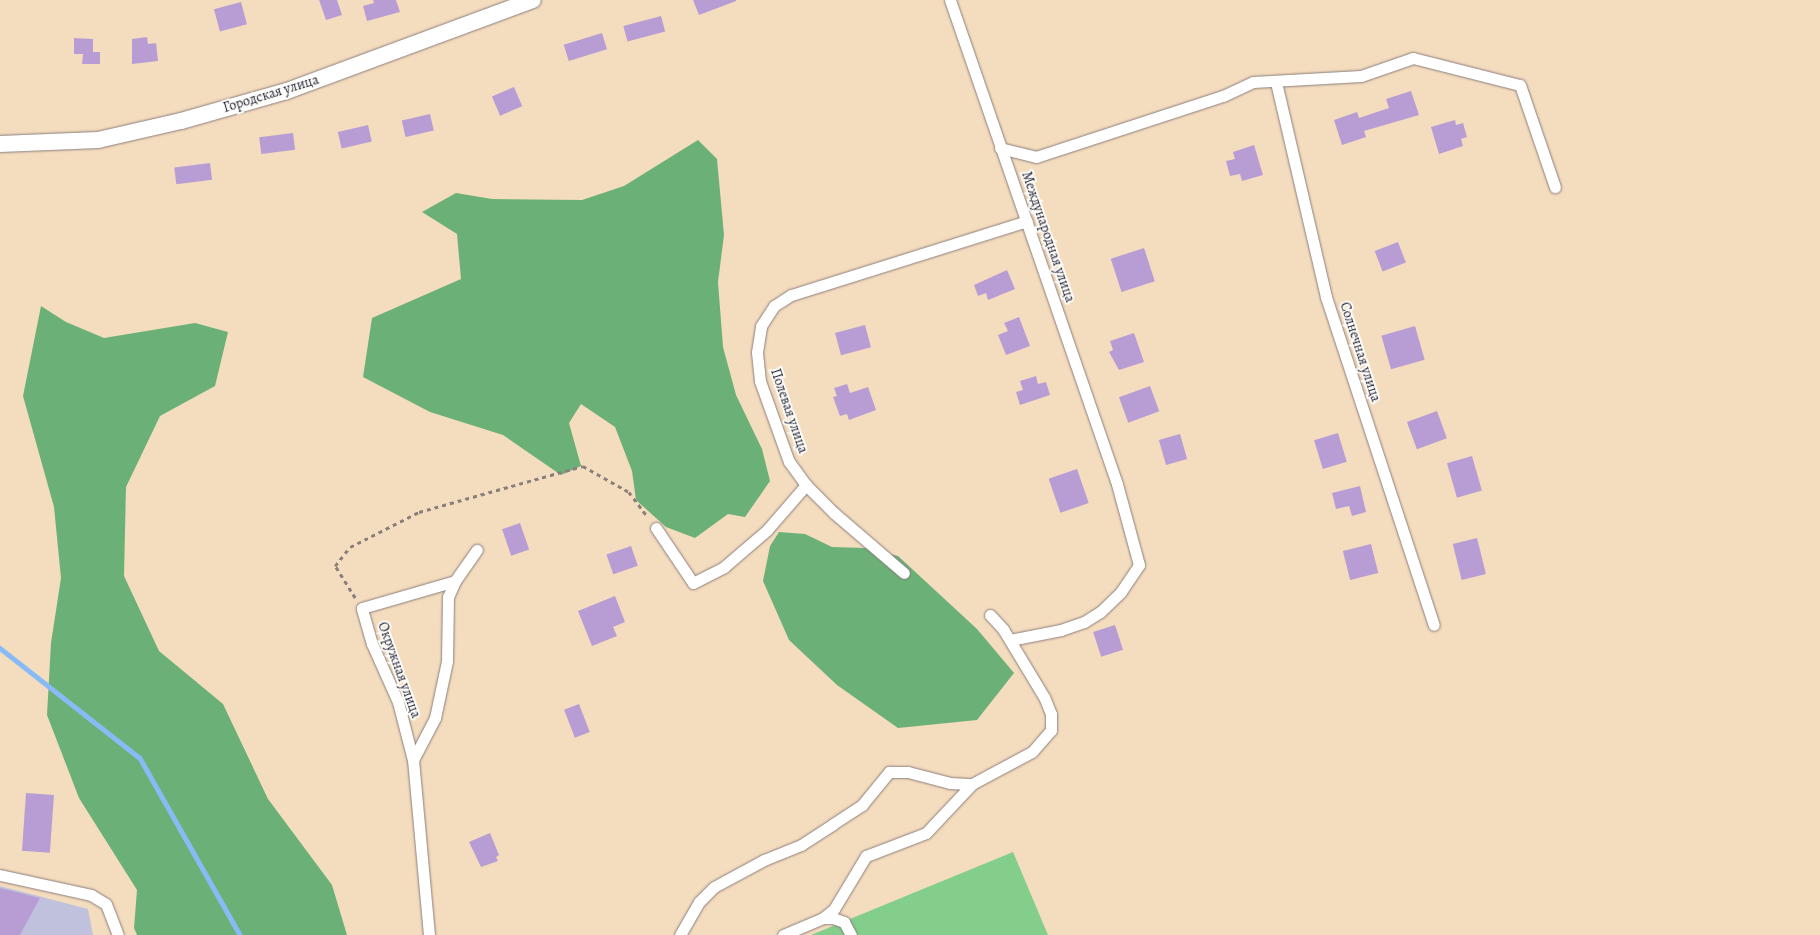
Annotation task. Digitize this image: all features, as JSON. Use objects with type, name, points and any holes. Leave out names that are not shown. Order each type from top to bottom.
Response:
[{"type":"main road","name":"Городская улица","points":[[0,144],[98,140],[182,121],[296,87],[533,0]]},
{"type":"street","name":"Международная улица","points":[[950,0],[1117,484],[1139,565],[1132,577],[1100,612],[1084,622],[1010,640]]},
{"type":"street","points":[[1000,148],[1036,158],[1223,96],[1253,82],[1361,76],[1413,58],[1520,85],[1555,187]]},
{"type":"street","name":"Солнечная улица","points":[[1276,82],[1326,297],[1434,625]]},
{"type":"street","name":"Полевая улица","points":[[904,573],[834,514],[806,485],[789,462],[760,381],[757,352],[761,326],[774,306],[791,295],[1027,221]]},
{"type":"street","points":[[656,528],[693,583],[724,567],[768,530],[806,485]]},
{"type":"street","points":[[413,760],[435,718],[447,661],[448,597],[455,581],[477,550]]},
{"type":"street","name":"Окружная улица","points":[[429,935],[413,760],[398,702],[372,644],[362,608],[455,581]]},
{"type":"street","points":[[783,935],[823,918],[834,909],[866,856],[926,833],[972,784],[1032,752],[1051,730],[1051,714],[1044,697],[1010,640],[990,615]]},
{"type":"street","points":[[680,935],[699,902],[714,887],[764,860],[801,845],[862,805],[889,772],[908,772],[950,783],[972,784]]},
{"type":"street","points":[[0,876],[91,895],[106,904],[118,935]]},
{"type":"street","points":[[823,918],[844,922],[851,935]]},
{"type":"path","points":[[362,608],[335,566],[350,547],[419,512],[583,466],[629,492],[656,528]]},
{"type":"shaded area","points":[[0,886],[88,909],[93,935],[0,935]]},
{"type":"green space","points":[[698,140],[717,159],[724,235],[718,282],[723,347],[736,395],[762,449],[770,481],[745,517],[728,514],[695,538],[666,527],[636,500],[632,471],[615,427],[581,404],[569,423],[581,466],[561,475],[503,435],[430,412],[363,377],[372,318],[461,279],[457,234],[422,212],[456,193],[492,199],[582,200],[624,186]]},
{"type":"green space","points":[[41,306],[66,322],[104,338],[195,323],[228,332],[215,386],[160,416],[126,487],[124,576],[159,651],[223,704],[268,799],[332,885],[347,935],[137,935],[134,928],[137,890],[79,798],[47,715],[51,643],[61,578],[54,507],[23,396]]},
{"type":"green space","points":[[779,532],[805,534],[832,547],[865,548],[898,556],[977,629],[1014,673],[977,720],[898,728],[837,685],[789,640],[763,581],[770,546]]},
{"type":"green space","points":[[1013,852],[1048,935],[811,935]]},
{"type":"building","points":[[319,0],[337,0],[342,15],[326,20]]},
{"type":"building","points":[[373,0],[396,0],[400,12],[367,21],[363,6],[374,3]]},
{"type":"building","points":[[693,0],[736,0],[736,1],[699,15]]},
{"type":"building","points":[[241,2],[247,24],[220,31],[214,9]]},
{"type":"building","points":[[661,16],[665,31],[627,42],[623,26]]},
{"type":"building","points":[[602,33],[607,49],[569,61],[564,45]]},
{"type":"building","points":[[147,37],[148,44],[156,43],[158,61],[132,64],[132,39]]},
{"type":"building","points":[[74,38],[93,39],[93,52],[100,52],[100,64],[82,64],[83,54],[74,54]]},
{"type":"building","points":[[514,87],[522,106],[500,116],[492,96]]},
{"type":"building","points":[[1411,91],[1419,115],[1364,131],[1366,137],[1342,145],[1334,120],[1357,112],[1359,118],[1389,108],[1386,99]]},
{"type":"building","points":[[430,114],[434,131],[406,137],[402,121]]},
{"type":"building","points":[[1455,120],[1456,125],[1463,123],[1467,137],[1461,139],[1463,146],[1439,154],[1431,127]]},
{"type":"building","points":[[368,125],[372,142],[342,149],[338,132]]},
{"type":"building","points":[[293,133],[295,150],[261,154],[259,137]]},
{"type":"building","points":[[1254,145],[1263,175],[1242,181],[1240,174],[1230,176],[1226,161],[1235,159],[1233,152]]},
{"type":"building","points":[[210,163],[212,180],[176,184],[174,167]]},
{"type":"building","points":[[1398,242],[1406,263],[1383,271],[1375,251]]},
{"type":"building","points":[[1144,248],[1155,281],[1122,292],[1111,259]]},
{"type":"building","points":[[1007,270],[1015,289],[988,300],[986,293],[978,296],[974,285]]},
{"type":"building","points":[[1019,317],[1030,346],[1006,355],[998,335],[1008,331],[1004,323]]},
{"type":"building","points":[[865,325],[871,347],[841,355],[835,333]]},
{"type":"building","points":[[1415,326],[1425,360],[1391,369],[1381,336]]},
{"type":"building","points":[[1134,333],[1144,362],[1119,370],[1109,352],[1113,350],[1110,341]]},
{"type":"building","points":[[1036,376],[1038,384],[1046,382],[1050,395],[1020,405],[1016,392],[1023,390],[1020,381]]},
{"type":"building","points":[[847,384],[850,393],[868,387],[876,410],[849,420],[847,414],[840,416],[833,397],[837,396],[834,388]]},
{"type":"building","points":[[1150,386],[1159,411],[1128,423],[1119,397]]},
{"type":"building","points":[[1437,411],[1447,438],[1417,449],[1407,422]]},
{"type":"building","points":[[1338,433],[1347,462],[1323,469],[1314,440]]},
{"type":"building","points":[[1180,434],[1187,459],[1166,465],[1159,440]]},
{"type":"building","points":[[1472,456],[1482,491],[1457,498],[1447,463]]},
{"type":"building","points":[[1077,469],[1089,503],[1060,513],[1049,479]]},
{"type":"building","points":[[1360,486],[1366,512],[1352,516],[1349,506],[1336,509],[1332,493]]},
{"type":"building","points":[[520,523],[529,549],[511,556],[502,529]]},
{"type":"building","points":[[1477,538],[1486,574],[1462,580],[1453,544]]},
{"type":"building","points":[[1371,544],[1378,573],[1350,580],[1343,551]]},
{"type":"building","points":[[631,546],[638,566],[613,574],[606,554]]},
{"type":"building","points":[[615,596],[625,622],[613,627],[617,636],[592,646],[578,611]]},
{"type":"building","points":[[1115,625],[1123,650],[1101,657],[1093,632]]},
{"type":"building","points":[[579,704],[590,732],[575,738],[564,710]]},
{"type":"building","points":[[26,793],[54,795],[50,853],[22,851]]},
{"type":"building","points":[[490,833],[499,855],[496,857],[498,861],[481,867],[469,842]]},
{"type":"building","points":[[0,888],[40,898],[20,935],[0,935]]},
{"type":"waterway","points":[[0,648],[140,758],[240,935]]}]
